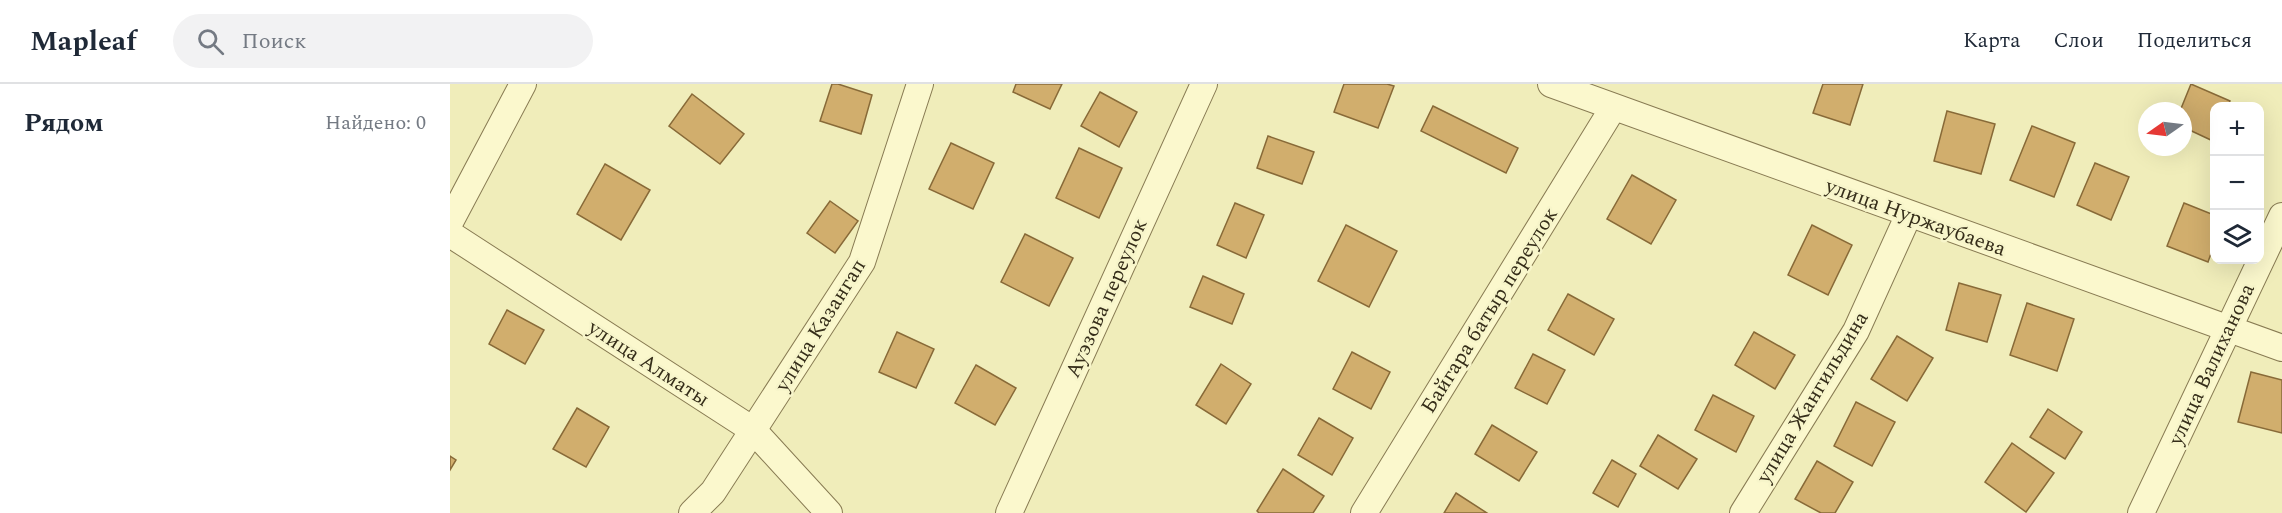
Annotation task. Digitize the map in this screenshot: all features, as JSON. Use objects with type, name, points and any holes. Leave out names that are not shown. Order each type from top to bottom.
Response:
[{"type":"street","points":[[450,222],[523,84]]},
{"type":"street","name":"улица Казангап","points":[[692,513],[713,492],[862,262],[920,84]]},
{"type":"street","name":"Ауэзова переулок","points":[[1009,513],[1204,84]]},
{"type":"street","name":"улица Нуржаубаева","points":[[1551,84],[2282,348]]},
{"type":"street","name":"Байгара батыр переулок","points":[[1364,513],[1613,108]]},
{"type":"street","name":"улица Жангильдина","points":[[1743,513],[1856,331],[1909,214]]},
{"type":"street","name":"улица Валиханова","points":[[2141,513],[2282,216]]},
{"type":"street","name":"улица Алматы","points":[[450,234],[753,430],[829,513]]},
{"type":"building","points":[[832,84],[872,95],[861,134],[820,121]]},
{"type":"building","points":[[1016,84],[1062,84],[1050,109],[1013,92]]},
{"type":"building","points":[[1344,84],[1394,86],[1378,128],[1334,112]]},
{"type":"building","points":[[1823,84],[1863,84],[1850,125],[1813,113]]},
{"type":"building","points":[[2191,84],[2230,101],[2210,102],[2210,140],[2192,131],[2192,102],[2184,102]]},
{"type":"building","points":[[1100,92],[1137,112],[1119,147],[1081,126]]},
{"type":"building","points":[[692,94],[744,134],[720,164],[669,126]]},
{"type":"building","points":[[1433,106],[1518,148],[1506,173],[1421,131]]},
{"type":"building","points":[[1947,111],[1995,124],[1981,174],[1934,161]]},
{"type":"building","points":[[2032,126],[2075,143],[2054,197],[2010,180]]},
{"type":"building","points":[[1268,136],[1314,152],[1302,184],[1257,168]]},
{"type":"building","points":[[951,143],[994,163],[973,209],[929,189]]},
{"type":"building","points":[[1079,148],[1122,168],[1099,218],[1056,198]]},
{"type":"building","points":[[2095,163],[2129,177],[2111,220],[2077,205]]},
{"type":"building","points":[[605,164],[650,190],[621,240],[577,214]]},
{"type":"building","points":[[1632,175],[1676,200],[1651,244],[1607,219]]},
{"type":"building","points":[[830,201],[858,221],[835,253],[807,233]]},
{"type":"building","points":[[1235,203],[1264,215],[1246,258],[1217,245]]},
{"type":"building","points":[[2184,203],[2210,213],[2208,262],[2167,246]]},
{"type":"building","points":[[1346,225],[1397,251],[1369,307],[1318,281]]},
{"type":"building","points":[[1812,225],[1852,245],[1828,295],[1788,275]]},
{"type":"building","points":[[1025,234],[1073,258],[1049,306],[1001,282]]},
{"type":"building","points":[[1203,276],[1244,294],[1232,324],[1190,307]]},
{"type":"building","points":[[1959,283],[2001,295],[1987,342],[1946,330]]},
{"type":"building","points":[[1568,294],[1614,319],[1594,355],[1548,330]]},
{"type":"building","points":[[2027,303],[2074,319],[2057,371],[2010,355]]},
{"type":"building","points":[[507,310],[544,330],[525,364],[489,344]]},
{"type":"building","points":[[897,332],[934,349],[916,388],[879,372]]},
{"type":"building","points":[[1754,332],[1795,355],[1775,389],[1735,365]]},
{"type":"building","points":[[1897,336],[1933,358],[1907,401],[1871,379]]},
{"type":"building","points":[[1352,352],[1390,372],[1371,409],[1333,389]]},
{"type":"building","points":[[1533,354],[1565,370],[1547,404],[1515,388]]},
{"type":"building","points":[[1221,364],[1251,384],[1226,424],[1196,405]]},
{"type":"building","points":[[976,365],[1016,388],[995,425],[955,403]]},
{"type":"building","points":[[2251,372],[2282,380],[2282,433],[2238,422]]},
{"type":"building","points":[[1713,395],[1754,416],[1736,452],[1695,430]]},
{"type":"building","points":[[1856,402],[1895,422],[1872,466],[1834,446]]},
{"type":"building","points":[[577,408],[609,427],[586,467],[553,449]]},
{"type":"building","points":[[2048,409],[2082,432],[2065,459],[2030,437]]},
{"type":"building","points":[[1319,418],[1353,438],[1332,475],[1298,455]]},
{"type":"building","points":[[1492,425],[1537,452],[1519,481],[1475,454]]},
{"type":"building","points":[[1658,435],[1697,459],[1678,489],[1640,466]]},
{"type":"building","points":[[2012,443],[2054,473],[2026,512],[1985,482]]},
{"type":"building","points":[[450,456],[456,460],[450,470]]},
{"type":"building","points":[[1612,460],[1636,474],[1618,507],[1593,493]]},
{"type":"building","points":[[1817,461],[1853,482],[1835,513],[1821,513],[1795,499]]},
{"type":"building","points":[[1283,469],[1324,496],[1313,513],[1259,513],[1257,511]]},
{"type":"building","points":[[1456,493],[1487,513],[1444,513]]}]
